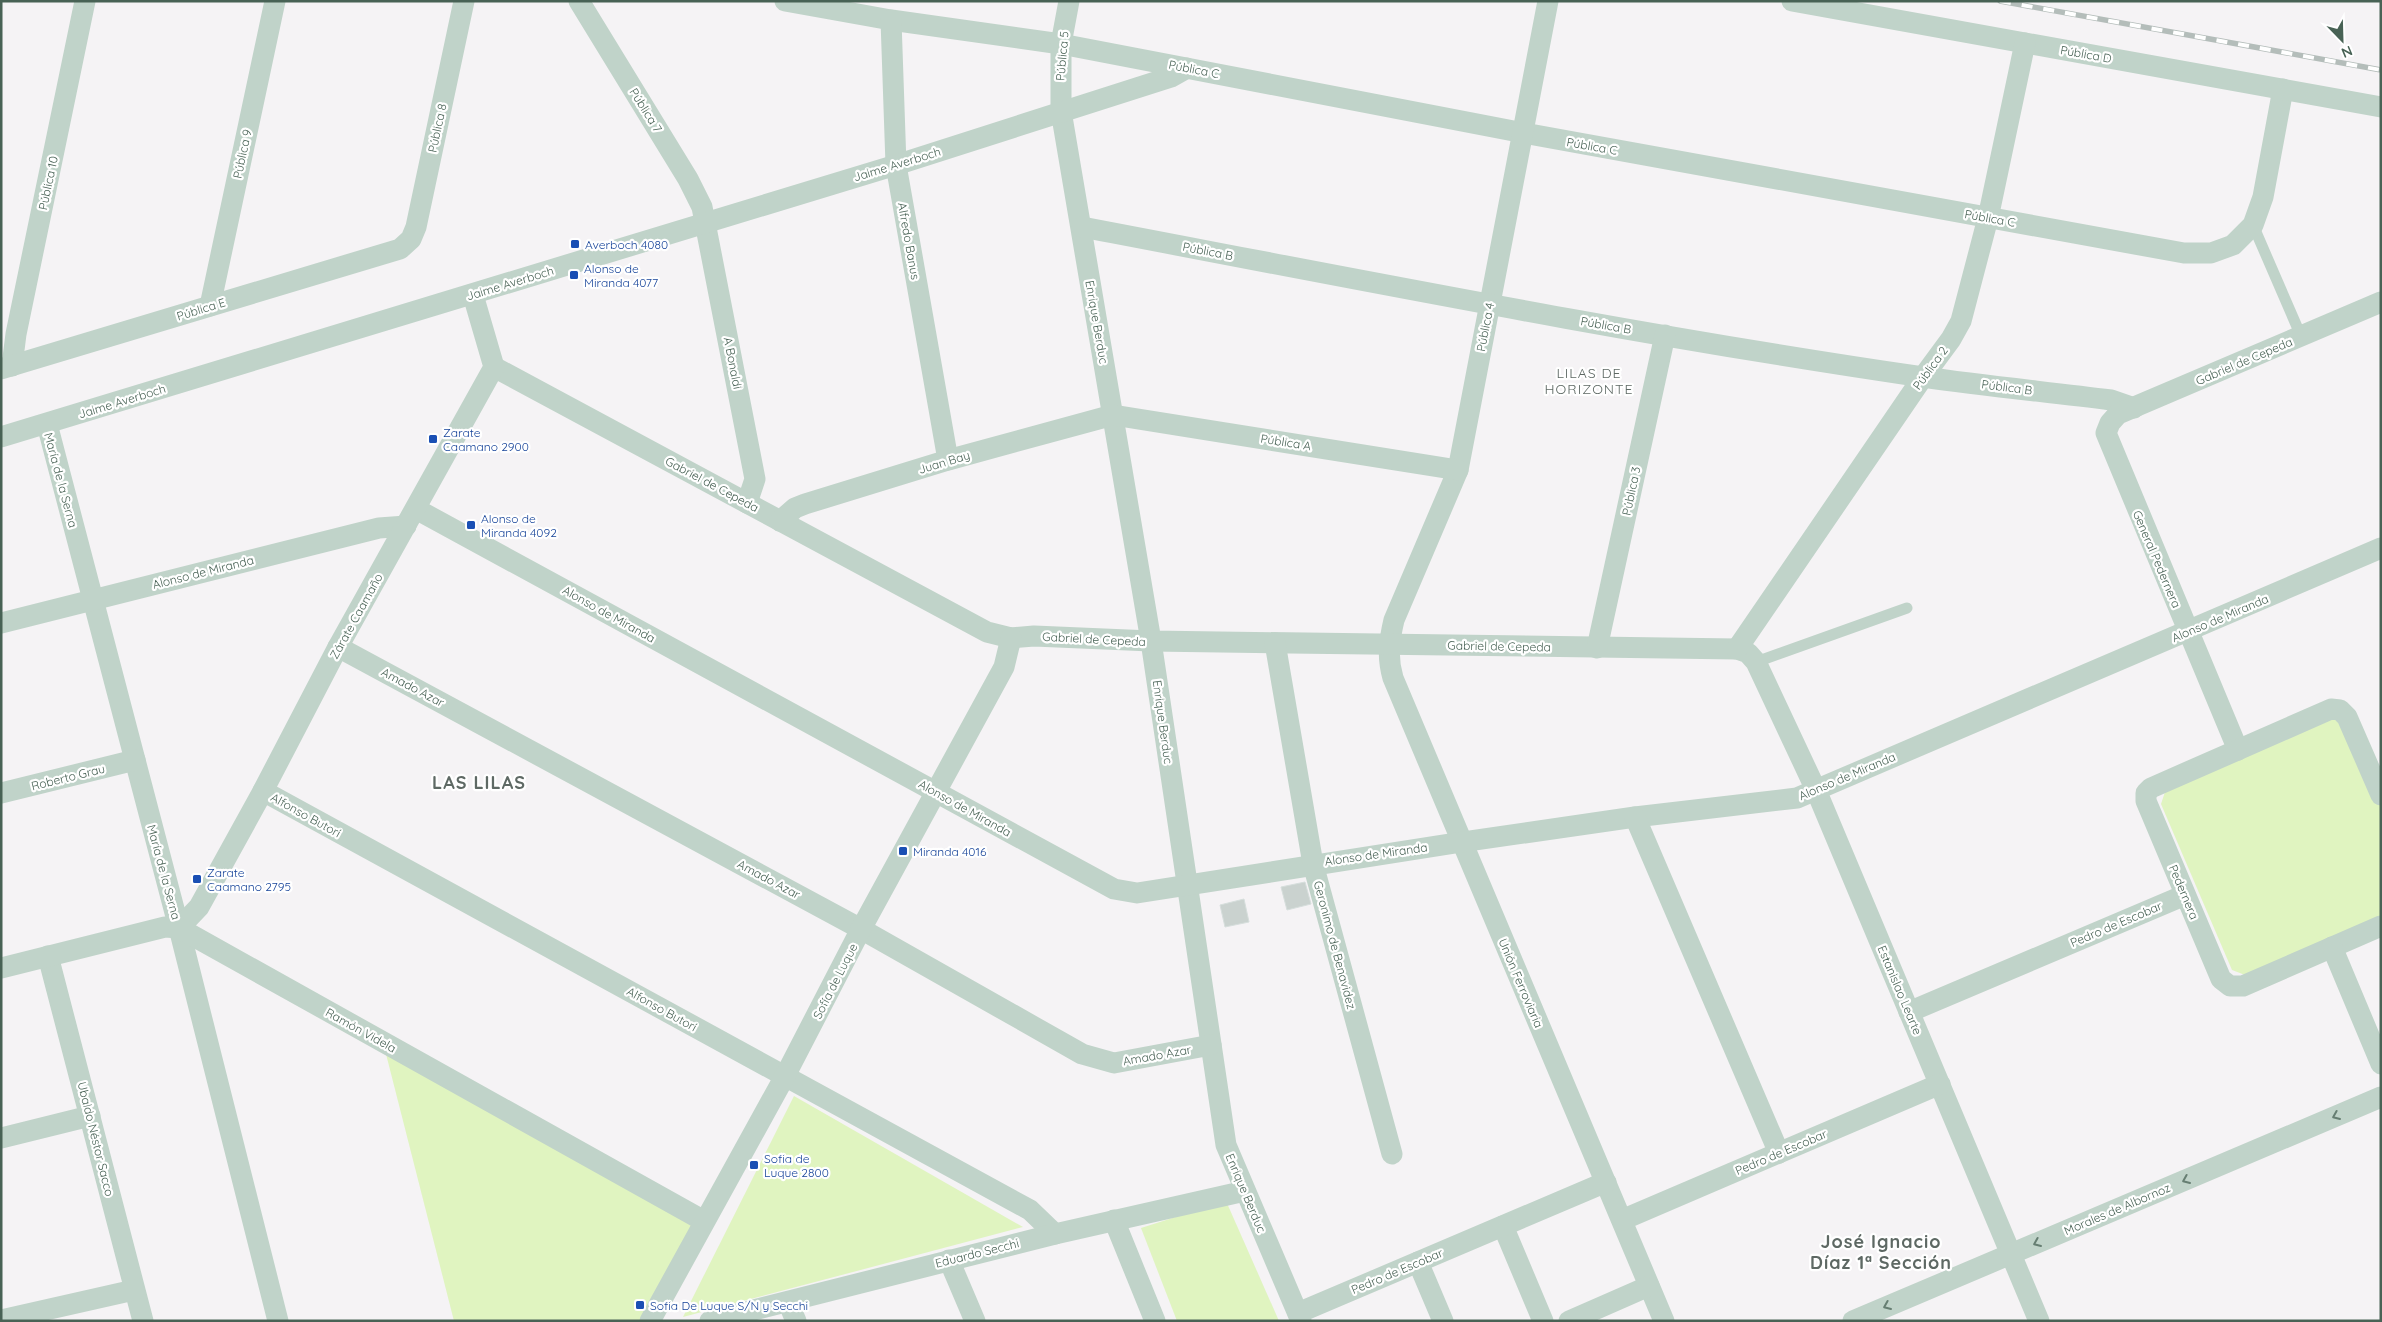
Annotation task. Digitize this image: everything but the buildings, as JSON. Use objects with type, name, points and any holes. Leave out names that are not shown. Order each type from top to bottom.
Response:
[{"type":"street","name":"Pública 10","points":[[7,367],[16,334],[86,1]]},
{"type":"street","name":"Pública 9","points":[[210,306],[275,1]]},
{"type":"street","name":"Pública 8","points":[[400,248],[411,238],[416,227],[464,1]]},
{"type":"street","name":"Pública 7","points":[[579,1],[688,178],[702,207],[706,222]]},
{"type":"street","name":"Pública C","points":[[785,1],[891,20],[1061,44],[1524,133],[2184,253],[2211,253],[2233,245],[2253,225],[2263,197],[2283,89]]},
{"type":"street","name":"Pública 5","points":[[1060,111],[1061,44],[1069,1]]},
{"type":"street","name":"Pública 4","points":[[1388,643],[1394,620],[1458,470],[1548,1]]},
{"type":"street","name":"Pública D","points":[[1792,1],[2381,107]]},
{"type":"street","name":"Alfredo Banus","points":[[891,20],[896,165],[948,460]]},
{"type":"street","name":"Pública 2","points":[[1737,648],[1951,339],[1961,321],[1988,218],[2025,43]]},
{"type":"street","name":"Jaime Averboch","points":[[1,437],[474,295],[896,165],[1171,77],[1187,68]]},
{"type":"street","name":"Enrique Berduc","points":[[1060,111],[1082,227],[1151,641],[1226,1145],[1300,1317]]},
{"type":"street","name":"A Bonaldi","points":[[706,222],[755,479],[747,503]]},
{"type":"street","name":"Pública B","points":[[1082,227],[1489,305],[1923,377],[2111,400],[2134,408]]},
{"type":"street","name":"Pública E","points":[[7,367],[400,248]]},
{"type":"street","points":[[474,295],[494,367]]},
{"type":"street","name":"Gabriel de Cepeda","points":[[2110,423],[2118,414],[2381,302]]},
{"type":"street","name":"Pública 3","points":[[1597,648],[1665,335]]},
{"type":"street","name":"Gabriel de Cepeda","points":[[494,367],[987,632],[1011,638],[1034,636],[1151,641],[1388,643],[1597,648],[1737,648]]},
{"type":"street","name":"Zárate Caamaño","points":[[179,928],[199,908],[263,792],[338,647],[494,367]]},
{"type":"street","name":"Juan Bay","points":[[780,521],[795,508],[948,460],[1113,415]]},
{"type":"street","name":"Pública A","points":[[1113,415],[1140,417],[1458,470]]},
{"type":"street","name":"General Pedernera","points":[[2110,423],[2106,433],[2109,444],[2238,750]]},
{"type":"street","name":"María de la Serna","points":[[47,424],[179,928],[278,1321]]},
{"type":"street","name":"Alonso de Miranda","points":[[1,623],[380,528],[411,518],[936,792],[1114,889],[1136,893],[1462,842],[1636,817],[1797,798],[2381,548]]},
{"type":"street","name":"Sofía de Luque","points":[[650,1321],[785,1076],[862,928],[1004,667],[1011,638]]},
{"type":"street","name":"Geronimo de Benavidez","points":[[1275,643],[1313,864],[1392,1154]]},
{"type":"street","name":"Unión Ferroviaria","points":[[1388,643],[1388,660],[1393,678],[1664,1321]]},
{"type":"street","name":"Amado Azar","points":[[338,647],[862,928],[1082,1054],[1096,1060],[1114,1063],[1211,1045]]},
{"type":"street","points":[[1737,648],[1748,653],[1756,662]]},
{"type":"street","name":"Estanislao Learte","points":[[1756,662],[1816,790],[2039,1321]]},
{"type":"street","points":[[2238,750],[2330,709],[2340,710],[2347,718],[2381,795]]},
{"type":"street","name":"Pedernera","points":[[2238,750],[2151,788],[2146,794],[2146,801],[2221,979],[2230,986],[2243,986],[2332,947]]},
{"type":"street","name":"Roberto Grau","points":[[1,794],[135,760]]},
{"type":"street","name":"Alfonso Butori","points":[[263,792],[1030,1210],[1055,1234]]},
{"type":"street","points":[[1636,817],[1779,1153]]},
{"type":"street","name":"Pedro de Escobar","points":[[1909,1012],[2185,895]]},
{"type":"street","points":[[2381,926],[2332,947],[2381,1064]]},
{"type":"street","points":[[1,968],[165,927],[179,928]]},
{"type":"street","name":"Ramón Videla","points":[[179,928],[704,1221]]},
{"type":"street","name":"Ubaldo Néstor Sacco","points":[[48,956],[143,1321]]},
{"type":"street","name":"Pedro de Escobar","points":[[1622,1220],[1940,1084]]},
{"type":"street","name":"Morales de Albornoz","points":[[1853,1321],[2381,1097]]},
{"type":"street","points":[[1,1138],[90,1116]]},
{"type":"street","name":"Pedro de Escobar","points":[[1300,1317],[1418,1262],[1606,1182]]},
{"type":"street","name":"Eduardo Secchi","points":[[710,1321],[792,1311],[950,1260],[1114,1220],[1245,1191]]},
{"type":"street","points":[[1114,1220],[1155,1321]]},
{"type":"street","points":[[1503,1226],[1543,1321]]},
{"type":"street","points":[[950,1260],[975,1321]]},
{"type":"street","points":[[1418,1262],[1443,1321]]},
{"type":"street","points":[[1569,1321],[1650,1286]]},
{"type":"street","points":[[1,1320],[134,1290]]},
{"type":"lane","points":[[2253,225],[2301,336]]},
{"type":"lane","points":[[1756,662],[1907,608]]},
{"type":"green space","points":[[2332,718],[2343,719],[2381,800],[2381,918],[2245,975],[2232,970],[2161,804],[2165,792]]},
{"type":"green space","points":[[386,1054],[695,1225],[642,1321],[454,1321]]},
{"type":"green space","points":[[794,1096],[1023,1227],[683,1317]]},
{"type":"green space","points":[[1226,1201],[1279,1321],[1177,1321],[1141,1228]]},
{"type":"railway","points":[[2000,1],[2381,70]]},
{"type":"place","name":"Averboch 4080","points":[[575,244]]},
{"type":"place","name":"Alonso de Miranda 4077","points":[[574,275]]},
{"type":"place","name":"Zarate Caamano 2900","points":[[433,439]]},
{"type":"place","name":"Alonso de Miranda 4092","points":[[471,525]]},
{"type":"place","name":"Miranda 4016","points":[[903,851]]},
{"type":"place","name":"Zarate Caamano 2795","points":[[197,879]]},
{"type":"place","name":"Sofia de Luque 2800","points":[[754,1165]]},
{"type":"place","name":"Sofia De Luque S/N y Secchi","points":[[640,1305]]},
{"type":"district","name":"LILAS DE HORIZONTE","points":[[1589,382]]},
{"type":"district","name":"LAS LILAS","points":[[479,782]]},
{"type":"district","name":"José Ignacio Díaz 1ª Sección","points":[[1881,1251]]}]
